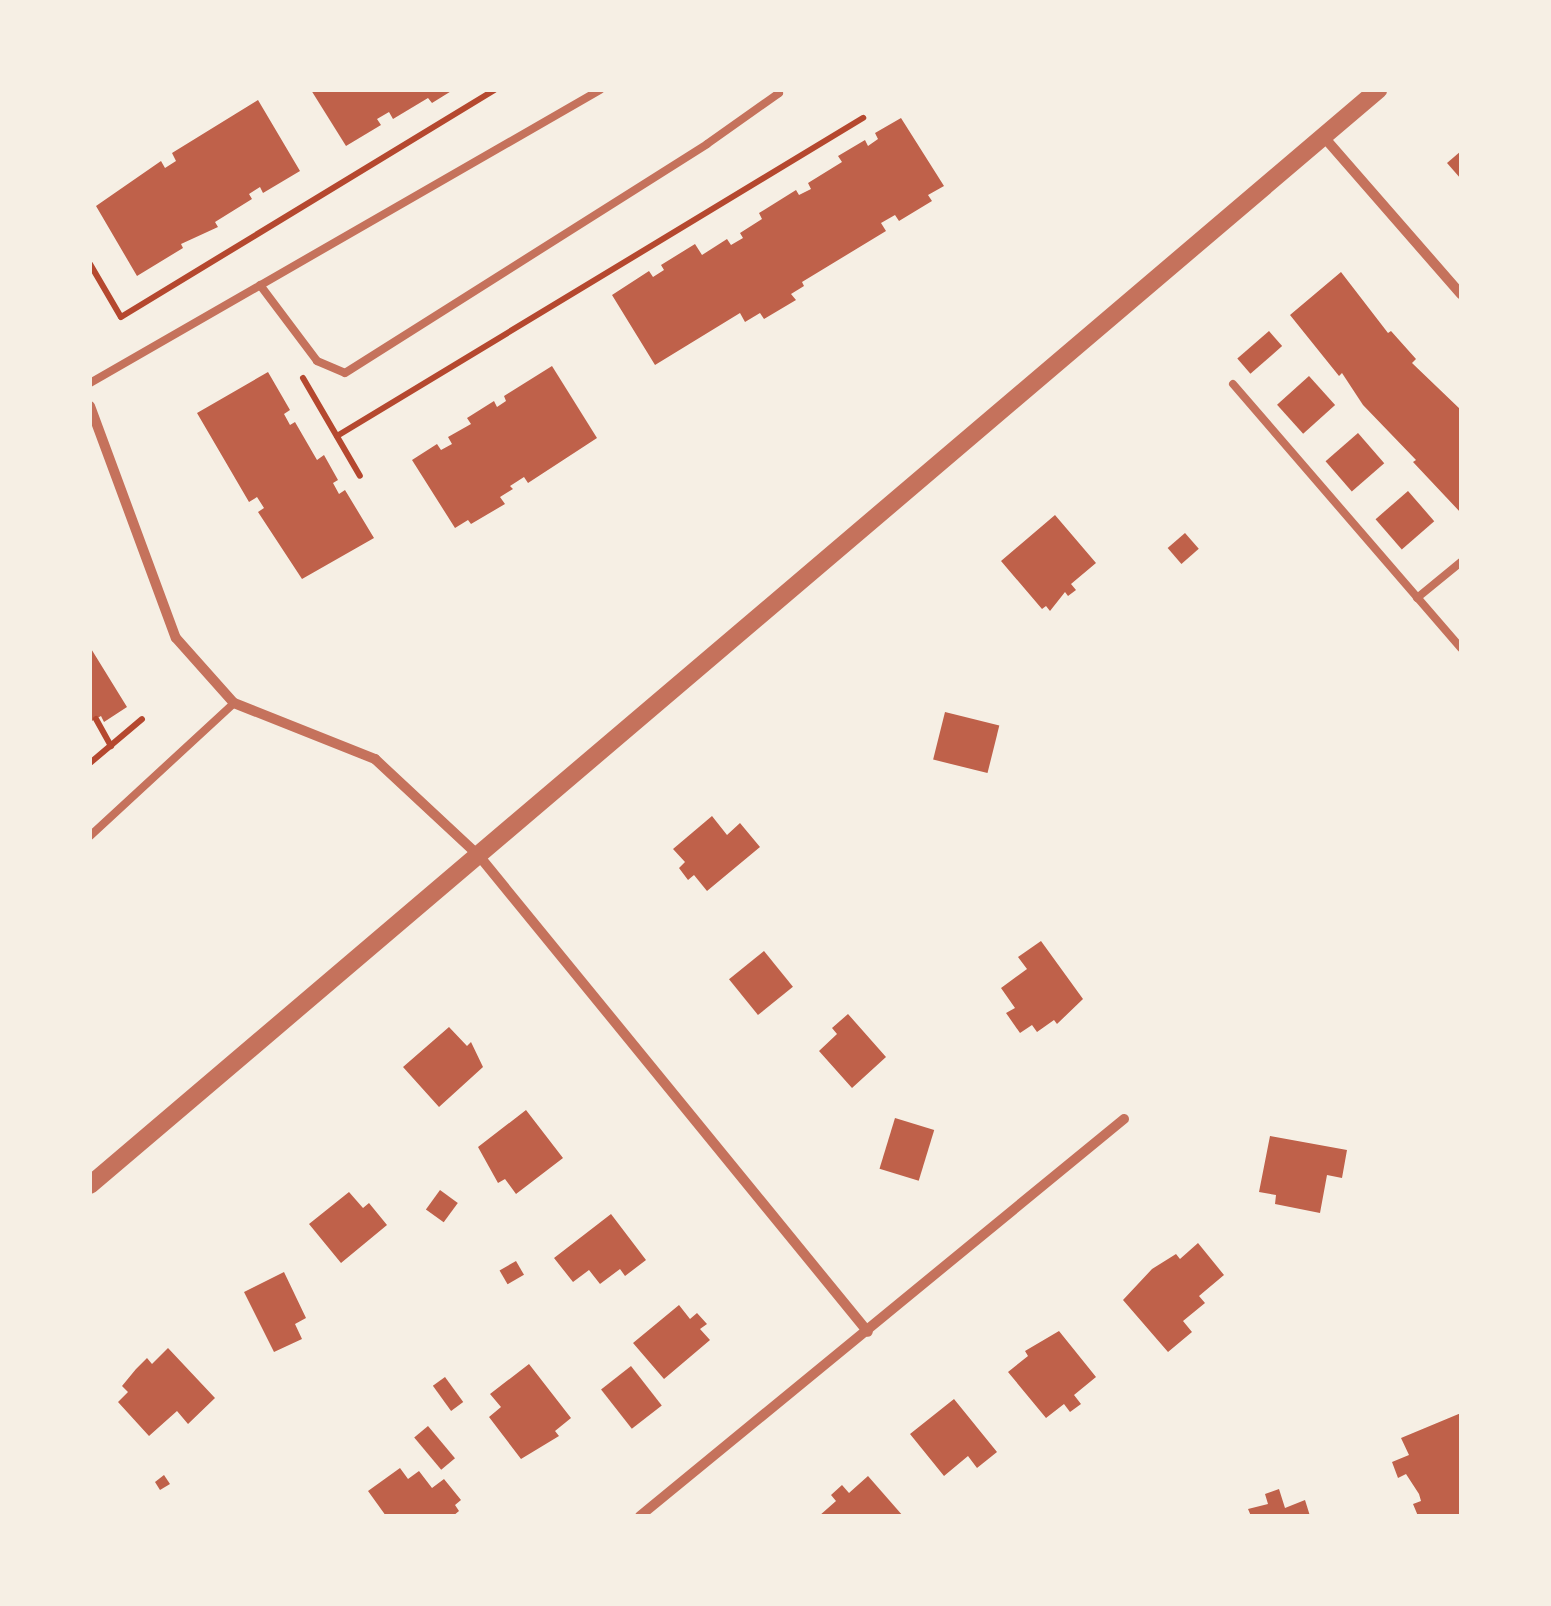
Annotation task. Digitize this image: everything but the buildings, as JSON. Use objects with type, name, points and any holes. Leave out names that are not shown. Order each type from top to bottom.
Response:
[{"type":"street","points":[[90,1185],[1378,90]]},
{"type":"street","points":[[1323,135],[1461,294]]},
{"type":"street","points":[[90,406],[176,638],[234,702],[375,760],[480,857],[868,1332]]},
{"type":"street","points":[[640,1516],[1124,1120]]},
{"type":"lane","points":[[90,383],[600,90]]},
{"type":"lane","points":[[260,285],[317,361],[344,373],[707,144],[779,93],[777,90]]},
{"type":"lane","points":[[1233,384],[1461,648]]},
{"type":"lane","points":[[1418,598],[1461,562]]},
{"type":"lane","points":[[90,836],[234,702]]},
{"type":"path","points":[[90,264],[121,317],[494,90]]},
{"type":"path","points":[[336,436],[863,118]]},
{"type":"path","points":[[96,718],[110,746]]},
{"type":"path","points":[[90,763],[142,719]]}]
